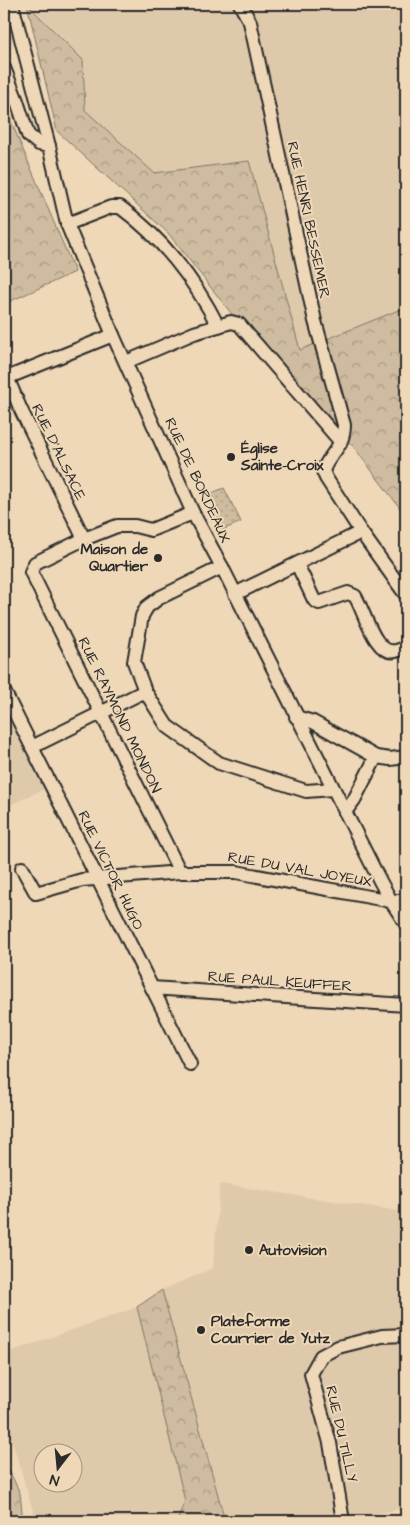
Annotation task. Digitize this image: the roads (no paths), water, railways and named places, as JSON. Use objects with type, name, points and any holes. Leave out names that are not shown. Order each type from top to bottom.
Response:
[{"type":"street","name":"RUE DE BORDEAUX","points":[[12,4],[68,224],[113,335],[193,513],[236,594],[391,902],[406,924]]},
{"type":"street","name":"RUE HENRI BESSEMER","points":[[240,4],[250,22],[314,321],[344,425],[340,444]]},
{"type":"street","points":[[4,68],[28,135],[39,144],[49,146]]},
{"type":"street","points":[[68,224],[111,207],[120,207],[158,240],[187,276],[218,326]]},
{"type":"street","points":[[126,362],[194,333],[231,322],[239,324],[339,440],[340,444],[337,451],[325,465],[323,471],[361,532],[406,595]]},
{"type":"street","points":[[6,378],[113,335]]},
{"type":"street","name":"RUE D'ALSACE","points":[[6,378],[84,539]]},
{"type":"street","points":[[84,539],[117,526],[135,526],[151,530],[193,513]]},
{"type":"street","points":[[236,594],[361,532]]},
{"type":"street","name":"RUE RAYMOND MONDON","points":[[84,539],[35,563],[32,572],[180,872]]},
{"type":"street","points":[[298,564],[314,600],[319,603],[348,593],[355,596],[376,642],[386,651],[394,652],[406,646]]},
{"type":"street","points":[[222,567],[159,598],[147,606],[142,616],[134,662],[145,691],[167,726],[219,762],[306,791],[333,789]]},
{"type":"street","name":"RUE VICTOR HUGO","points":[[4,690],[190,1064]]},
{"type":"street","points":[[32,747],[145,691]]},
{"type":"street","points":[[296,716],[313,722],[376,757],[390,759],[406,757]]},
{"type":"street","points":[[345,812],[354,800],[376,757]]},
{"type":"street","name":"RUE DU VAL JOYEUX","points":[[22,868],[36,894],[82,880],[180,872],[236,872],[391,902],[406,901]]},
{"type":"street","name":"RUE PAUL KEUFFER","points":[[152,988],[406,1005]]},
{"type":"street","name":"RUE DU TILLY","points":[[343,1521],[330,1443],[311,1374],[321,1356],[338,1347],[382,1336],[406,1335]]},
{"type":"place","name":"Église Sainte-Croix","points":[[231,457]]},
{"type":"place","name":"Maison de Quartier","points":[[158,558]]},
{"type":"place","name":"Autovision","points":[[249,1250]]},
{"type":"place","name":"Plateforme Courrier de Yutz","points":[[201,1330]]}]
